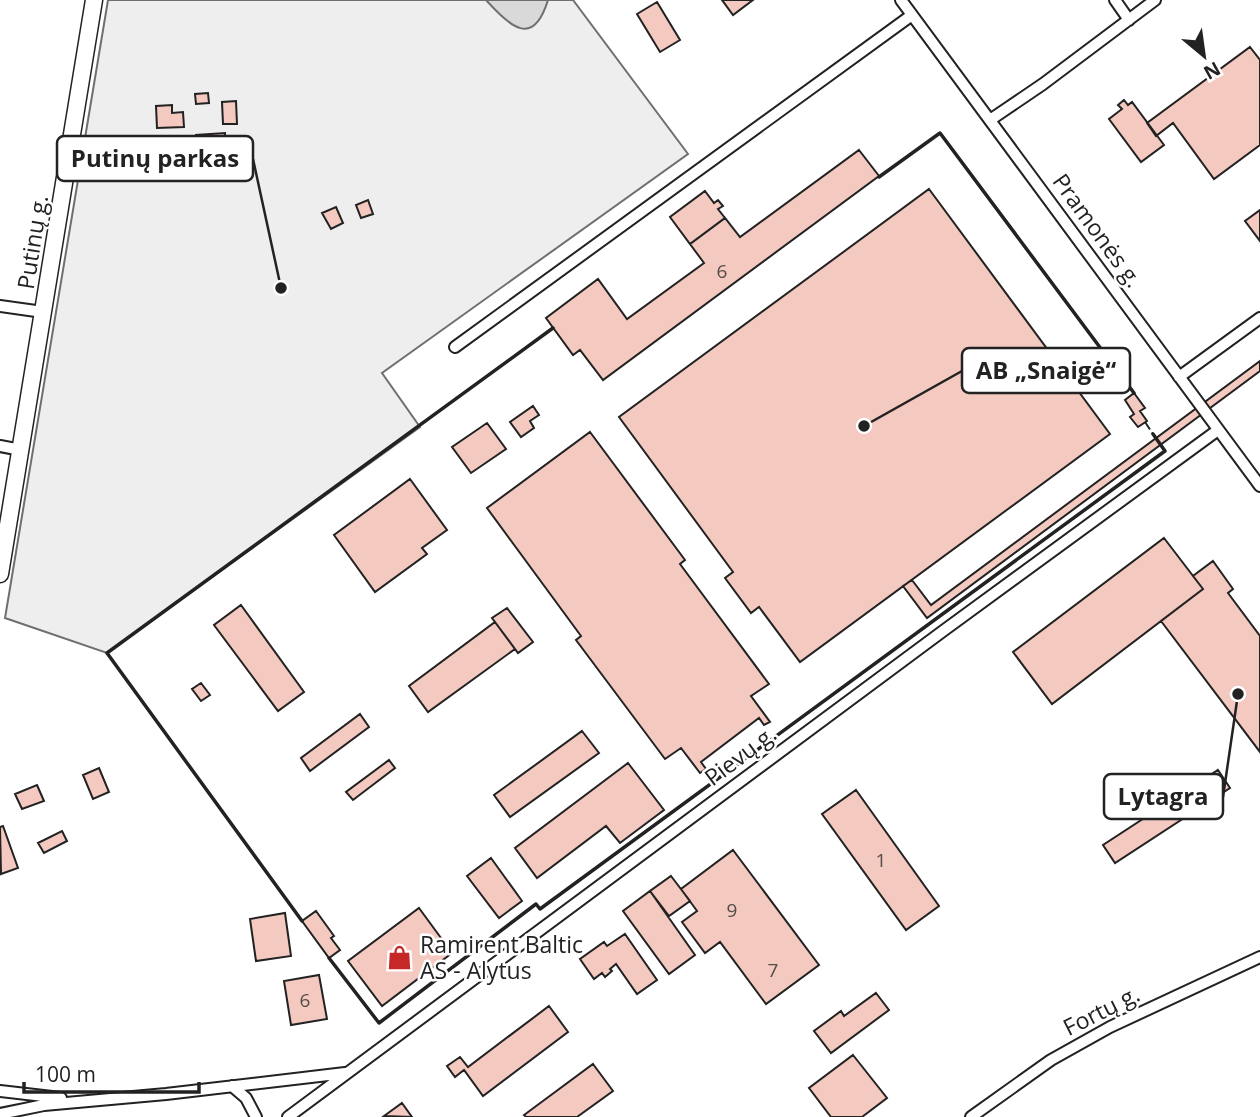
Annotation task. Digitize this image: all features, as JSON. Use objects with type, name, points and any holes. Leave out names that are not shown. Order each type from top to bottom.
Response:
[{"type":"main road","name":"Putinų g.","points":[[0,574],[94,0]]},
{"type":"street","name":"Pramonės g.","points":[[901,0],[1260,486]]},
{"type":"street","points":[[1115,0],[1129,20]]},
{"type":"street","points":[[990,120],[1155,0]]},
{"type":"street","points":[[455,347],[912,15]]},
{"type":"street","points":[[0,306],[43,312]]},
{"type":"street","points":[[1179,377],[1260,318]]},
{"type":"street","name":"Pievų g.","points":[[288,1117],[1218,430]]},
{"type":"street","points":[[0,446],[21,450]]},
{"type":"street","name":"Fortų g.","points":[[971,1117],[1051,1060],[1110,1027],[1260,957]]},
{"type":"street","points":[[0,1114],[89,1100],[348,1073]]},
{"type":"street","points":[[232,1086],[246,1098],[256,1117]]},
{"type":"street","points":[[0,1091],[89,1100]]},
{"type":"shaded area","points":[[108,0],[573,0],[688,154],[382,373],[420,427],[107,653],[5,618]]},
{"type":"shaded area","points":[[486,0],[548,0],[535,24],[520,28],[504,18]]},
{"type":"building","points":[[722,0],[753,0],[733,15]]},
{"type":"building","points":[[657,2],[680,40],[660,52],[637,14]]},
{"type":"building","points":[[1250,47],[1260,60],[1260,145],[1214,179],[1173,123],[1156,136],[1147,123]]},
{"type":"building","points":[[208,93],[209,103],[196,104],[195,94]]},
{"type":"building","points":[[1124,100],[1128,105],[1132,102],[1164,145],[1141,162],[1109,119],[1122,109],[1118,105]]},
{"type":"building","points":[[236,101],[237,124],[223,124],[222,102]]},
{"type":"building","points":[[172,105],[172,113],[183,112],[184,127],[157,128],[156,106]]},
{"type":"building","points":[[225,133],[226,149],[197,151],[196,135]]},
{"type":"building","points":[[859,150],[879,176],[603,380],[580,350],[573,355],[546,318],[598,279],[627,319],[704,263],[690,244],[725,218],[740,237]]},
{"type":"building","points":[[929,189],[1110,434],[800,662],[759,607],[751,613],[725,578],[733,572],[619,417]]},
{"type":"building","points":[[705,191],[714,203],[718,200],[723,206],[718,209],[725,218],[690,244],[670,217]]},
{"type":"building","points":[[368,200],[373,214],[361,218],[356,205]]},
{"type":"building","points":[[336,207],[343,223],[331,229],[322,213]]},
{"type":"building","points":[[1260,210],[1260,241],[1245,221]]},
{"type":"building","points":[[1260,361],[1260,371],[927,618],[903,586],[912,580],[931,605]]},
{"type":"building","points":[[1134,393],[1145,408],[1140,411],[1147,421],[1138,427],[1130,417],[1134,414],[1125,400]]},
{"type":"building","points":[[533,406],[539,415],[530,421],[534,428],[521,437],[510,422]]},
{"type":"building","points":[[487,423],[506,449],[471,473],[452,447]]},
{"type":"building","points":[[590,432],[685,560],[680,564],[769,684],[751,696],[770,722],[764,725],[759,718],[701,762],[706,769],[700,773],[681,748],[665,759],[576,640],[581,636],[487,508]]},
{"type":"building","points":[[410,479],[447,530],[422,548],[427,554],[375,592],[334,535]]},
{"type":"building","points":[[1164,538],[1203,589],[1052,704],[1013,652]]},
{"type":"building","points":[[1213,561],[1233,589],[1228,593],[1260,636],[1260,752],[1161,621],[1203,589],[1193,576]]},
{"type":"building","points":[[241,605],[304,692],[278,711],[214,625]]},
{"type":"building","points":[[507,608],[533,642],[518,653],[492,618]]},
{"type":"building","points":[[495,622],[515,649],[428,712],[409,686]]},
{"type":"building","points":[[201,683],[210,695],[201,701],[192,689]]},
{"type":"building","points":[[360,714],[369,727],[310,771],[301,758]]},
{"type":"building","points":[[582,731],[599,753],[510,817],[494,795]]},
{"type":"building","points":[[389,760],[395,768],[353,800],[346,792]]},
{"type":"building","points":[[628,763],[664,810],[620,843],[606,826],[537,878],[515,848]]},
{"type":"building","points":[[99,768],[109,792],[93,799],[83,775]]},
{"type":"building","points":[[1218,770],[1230,788],[1115,863],[1103,845]]},
{"type":"building","points":[[37,785],[44,801],[22,809],[15,794]]},
{"type":"building","points":[[856,790],[939,906],[906,930],[822,814]]},
{"type":"building","points":[[3,826],[18,868],[1,874],[0,827]]},
{"type":"building","points":[[62,831],[67,841],[44,853],[38,843]]},
{"type":"building","points":[[733,850],[819,965],[766,1004],[720,942],[705,953],[682,922],[697,911],[681,889]]},
{"type":"building","points":[[491,858],[522,901],[499,918],[467,876]]},
{"type":"building","points":[[671,876],[690,901],[669,916],[650,891]]},
{"type":"building","points":[[650,891],[695,955],[669,974],[623,911]]},
{"type":"building","name":"Ramirent Baltic AS - Alytus","points":[[419,908],[452,953],[382,1006],[348,961]]},
{"type":"building","points":[[316,911],[334,936],[331,938],[340,950],[329,958],[302,921]]},
{"type":"building","points":[[285,913],[291,956],[256,961],[250,919]]},
{"type":"building","points":[[625,934],[657,980],[637,994],[616,964],[605,977],[602,973],[594,979],[580,959],[604,942],[607,946]]},
{"type":"building","points":[[319,975],[327,1019],[291,1025],[284,981]]},
{"type":"building","points":[[876,993],[889,1010],[831,1053],[814,1031],[841,1011],[844,1016]]},
{"type":"building","points":[[549,1006],[568,1032],[483,1096],[464,1070],[455,1077],[447,1066],[460,1057],[468,1067]]},
{"type":"building","points":[[853,1055],[887,1098],[862,1117],[831,1117],[809,1088]]},
{"type":"building","points":[[593,1064],[613,1091],[577,1117],[524,1115]]},
{"type":"building","points":[[402,1103],[412,1117],[384,1116]]},
{"type":"fence","points":[[1145,422],[1153,434]]},
{"type":"wall","points":[[879,177],[940,133],[1134,393]]},
{"type":"wall","points":[[302,921],[107,653],[553,328]]},
{"type":"wall","points":[[329,958],[379,1023],[536,904],[540,909],[1165,451],[1153,434]]},
{"type":"place","name":"Putinų parkas","points":[[281,288]]},
{"type":"place","name":"AB „Snaigė“","points":[[864,426]]},
{"type":"place","name":"Lytagra","points":[[1238,694]]},
{"type":"place","name":"Ramirent Baltic AS - Alytus","points":[[400,957]]}]
